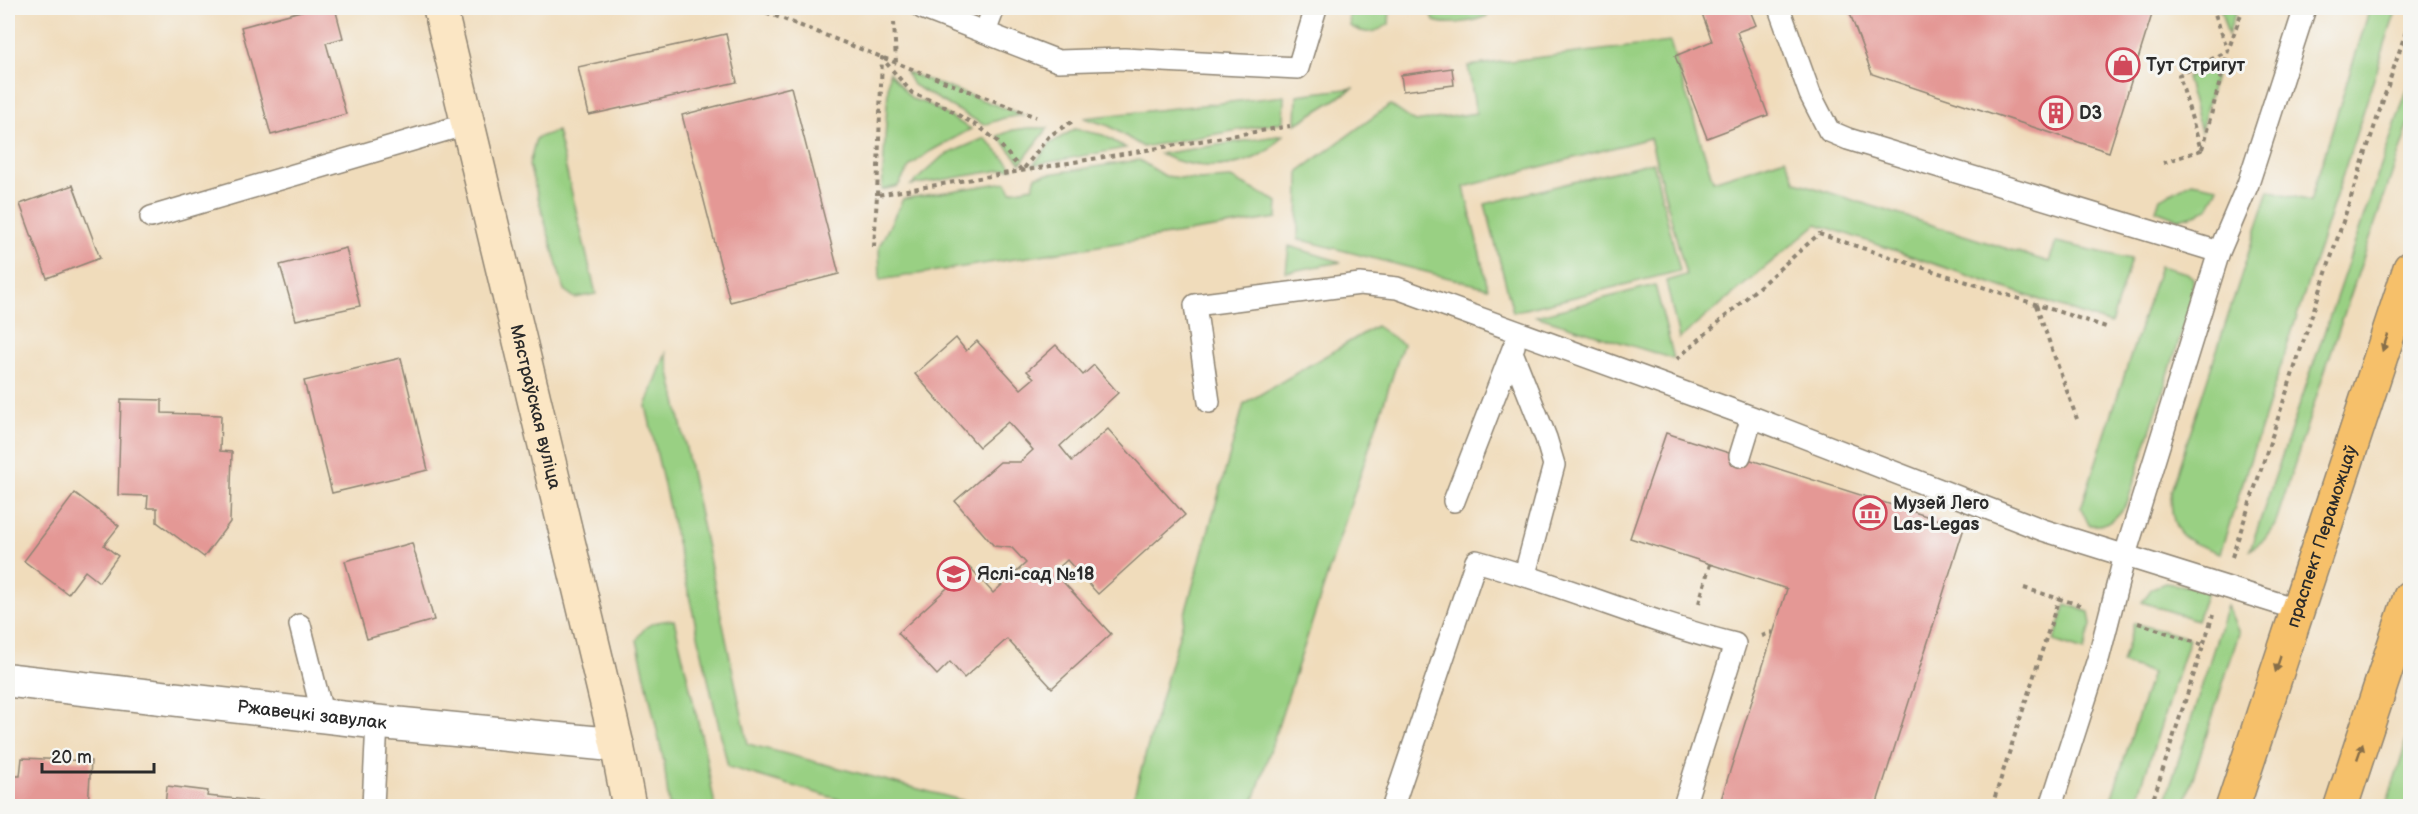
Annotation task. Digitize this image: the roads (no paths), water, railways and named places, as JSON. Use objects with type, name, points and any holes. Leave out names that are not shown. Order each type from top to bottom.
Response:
[{"type":"main road","name":"праспект Пераможцаў","points":[[2233,807],[2296,609],[2410,268]]},
{"type":"main road","points":[[2341,807],[2410,597]]},
{"type":"street","name":"Мястраўская вуліца","points":[[440,8],[617,745],[629,807]]},
{"type":"street","name":"Ржавецкі завулак","points":[[8,680],[377,722],[617,745]]},
{"type":"lane","points":[[922,8],[1058,61],[1124,59],[1298,68],[1317,8]]},
{"type":"lane","points":[[985,32],[994,8]]},
{"type":"lane","points":[[1779,8],[1810,94],[1829,131],[1848,139],[2219,252]]},
{"type":"lane","points":[[2050,807],[2099,656],[2125,555],[2219,252],[2248,184],[2305,8]]},
{"type":"lane","points":[[151,218],[467,124]]},
{"type":"lane","points":[[1209,402],[1195,305],[1360,284],[1397,288],[1752,417],[2043,530],[2296,609]]},
{"type":"lane","points":[[1454,501],[1518,331]]},
{"type":"lane","points":[[1512,352],[1546,438],[1554,465],[1525,574]]},
{"type":"lane","points":[[1740,456],[1752,417]]},
{"type":"lane","points":[[1393,807],[1476,561],[1525,574],[1690,632],[1735,644],[1684,807]]},
{"type":"lane","points":[[300,625],[323,716]]},
{"type":"lane","points":[[373,807],[377,722]]},
{"type":"place","name":"Тут Стригут","points":[[2123,65]]},
{"type":"place","name":"D3","points":[[2056,113]]},
{"type":"place","name":"Музей Лего Las-Legas","points":[[1870,513]]},
{"type":"place","name":"Яслі-сад №18","points":[[954,574]]}]
